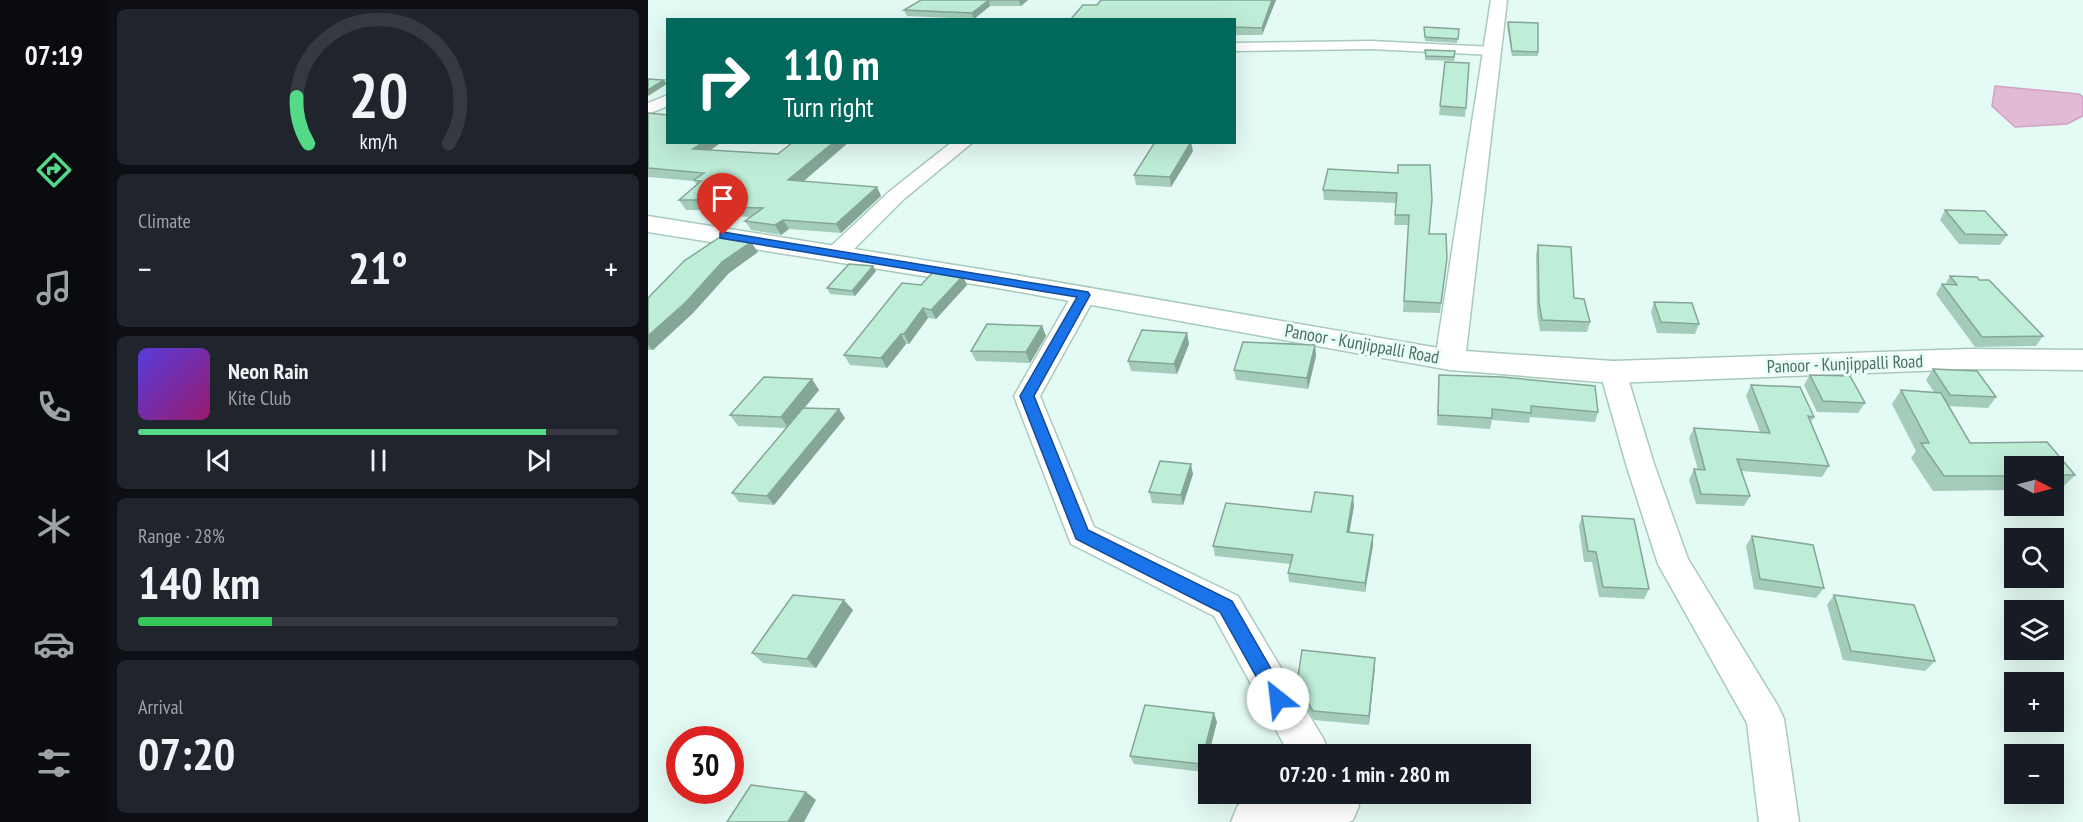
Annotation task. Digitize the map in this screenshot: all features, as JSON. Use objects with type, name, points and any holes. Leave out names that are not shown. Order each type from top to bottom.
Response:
[{"type":"main road","points":[[1450,360],[1499,0]]},
{"type":"main road","name":"Panoor - Kunjippalli Road","points":[[648,224],[837,253],[1450,360],[1612,372],[1970,359],[2083,360]]},
{"type":"street","points":[[1236,47],[1371,45],[1493,51]]},
{"type":"street","points":[[648,109],[666,101]]},
{"type":"street","points":[[837,253],[897,195],[961,144]]},
{"type":"street","points":[[1084,295],[1027,396],[1082,535],[1226,606],[1304,744]]},
{"type":"street","points":[[1612,372],[1674,564],[1765,719],[1779,822]]},
{"type":"street","points":[[1251,822],[1252,819],[1339,806],[1338,804]]},
{"type":"shaded area","points":[[1995,86],[2079,94],[2083,97],[2083,116],[2067,124],[2015,127],[1992,106]]},
{"type":"building","points":[[921,0],[989,0],[972,13],[904,10]]},
{"type":"building","points":[[1101,0],[1272,0],[1262,28],[1236,27],[1236,18],[1072,18],[1083,5],[1097,5]]},
{"type":"building","points":[[1508,22],[1538,23],[1538,52],[1512,51]]},
{"type":"building","points":[[1424,27],[1459,29],[1458,39],[1425,37]]},
{"type":"building","points":[[1425,50],[1455,51],[1454,57],[1426,56]]},
{"type":"building","points":[[1445,62],[1469,63],[1466,108],[1440,106]]},
{"type":"building","points":[[648,79],[664,80],[648,90]]},
{"type":"building","points":[[648,113],[666,115],[666,144],[700,144],[693,149],[778,154],[790,144],[832,144],[788,180],[877,187],[836,224],[783,220],[775,225],[745,221],[763,208],[728,207],[737,200],[679,200],[701,181],[694,180],[704,173],[648,168]]},
{"type":"building","points":[[1154,144],[1190,144],[1170,177],[1134,175]]},
{"type":"building","points":[[1398,165],[1430,165],[1432,199],[1429,234],[1446,234],[1447,258],[1441,303],[1404,301],[1409,215],[1395,215],[1397,193],[1323,190],[1328,169],[1398,173]]},
{"type":"building","points":[[1945,210],[1985,211],[2007,235],[1965,234]]},
{"type":"building","points":[[720,237],[751,242],[722,262],[686,302],[648,336],[648,298],[684,261]]},
{"type":"building","points":[[1538,245],[1571,247],[1574,298],[1584,299],[1590,322],[1542,320],[1539,303]]},
{"type":"building","points":[[849,264],[873,266],[852,291],[827,288]]},
{"type":"building","points":[[934,271],[963,276],[931,310],[923,308],[904,334],[901,334],[881,358],[844,355],[902,283],[921,285]]},
{"type":"building","points":[[1950,276],[1989,280],[2043,336],[1982,337],[1942,284],[1957,285]]},
{"type":"building","points":[[1654,302],[1692,303],[1699,324],[1661,322]]},
{"type":"building","points":[[987,324],[1042,326],[1026,352],[971,351]]},
{"type":"building","points":[[1142,330],[1187,333],[1174,364],[1128,361]]},
{"type":"building","points":[[1243,342],[1315,345],[1307,378],[1234,370]]},
{"type":"building","points":[[1933,369],[1977,371],[1996,397],[1950,395]]},
{"type":"building","points":[[1439,375],[1502,377],[1595,386],[1598,412],[1531,406],[1531,413],[1492,409],[1492,418],[1438,415]]},
{"type":"building","points":[[1810,375],[1850,376],[1865,403],[1823,401]]},
{"type":"building","points":[[764,377],[812,379],[781,417],[730,415]]},
{"type":"building","points":[[1751,385],[1800,387],[1814,417],[1808,416],[1829,466],[1737,459],[1750,496],[1701,494],[1694,469],[1705,470],[1694,428],[1770,433]]},
{"type":"building","points":[[1901,390],[1941,393],[1970,443],[2047,442],[2059,456],[2004,456],[2004,476],[1944,476],[1921,443],[1929,443]]},
{"type":"building","points":[[803,408],[839,409],[767,496],[732,493]]},
{"type":"building","points":[[1160,461],[1191,464],[1181,495],[1149,492]]},
{"type":"building","points":[[2064,462],[2075,475],[2064,475]]},
{"type":"building","points":[[1315,492],[1353,496],[1347,532],[1373,535],[1365,583],[1288,573],[1293,555],[1213,546],[1226,503],[1311,512]]},
{"type":"building","points":[[1582,516],[1634,519],[1649,589],[1603,587],[1596,552],[1588,551]]},
{"type":"building","points":[[1752,536],[1813,545],[1824,588],[1760,579]]},
{"type":"building","points":[[793,595],[844,600],[807,659],[752,653]]},
{"type":"building","points":[[1834,595],[1914,605],[1935,661],[1851,651]]},
{"type":"building","points":[[1302,650],[1375,658],[1369,716],[1313,711],[1297,683]]},
{"type":"building","points":[[1145,705],[1214,713],[1206,744],[1198,744],[1198,764],[1130,756]]},
{"type":"building","points":[[751,785],[806,792],[788,822],[727,822],[739,804],[744,804],[744,796]]},
{"type":"route","points":[[723,235],[1084,295],[1027,396],[1082,535],[1226,606],[1278,699]]}]
